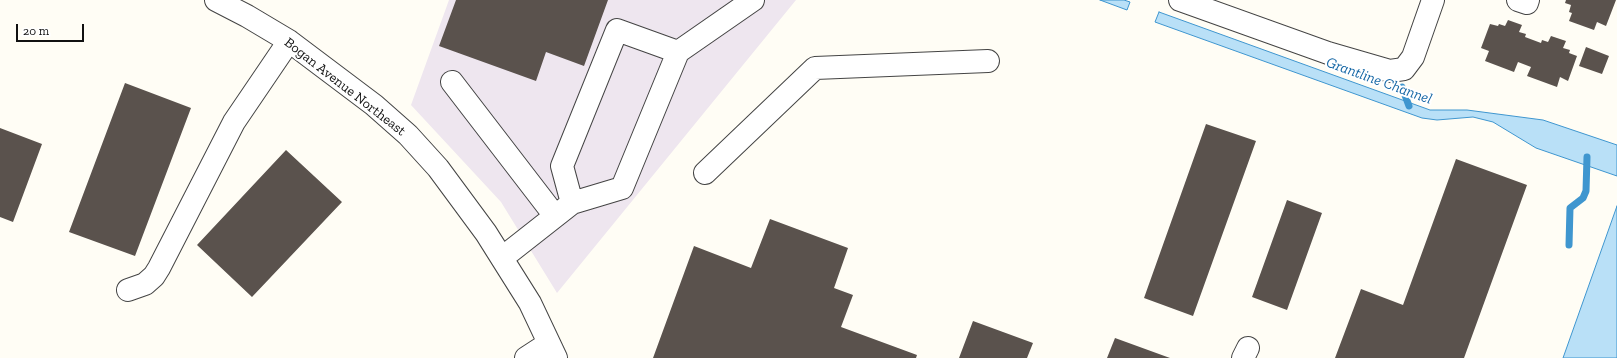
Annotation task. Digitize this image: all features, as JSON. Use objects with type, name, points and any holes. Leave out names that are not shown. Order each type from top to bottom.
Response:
[{"type":"street","name":"Bogan Avenue Northeast","points":[[216,0],[247,16],[289,42],[363,96],[408,135],[438,168],[486,233],[530,303],[553,351]]},
{"type":"street","points":[[502,258],[564,210],[622,188],[678,52],[754,0]]},
{"type":"street","points":[[1180,0],[1328,53],[1390,71],[1404,69],[1413,57],[1433,0]]},
{"type":"street","points":[[1518,0],[1527,3],[1528,0]]},
{"type":"street","points":[[564,210],[562,166],[617,30],[678,52]]},
{"type":"street","points":[[128,290],[145,284],[154,276],[234,122],[289,42]]},
{"type":"street","points":[[705,174],[814,68],[988,61]]},
{"type":"street","points":[[452,82],[564,210]]},
{"type":"street","points":[[526,358],[553,351]]},
{"type":"shaded area","points":[[449,0],[796,0],[557,293],[501,202],[411,105]]},
{"type":"water","points":[[1100,0],[1124,0],[1130,2],[1127,10]]},
{"type":"water","points":[[1159,12],[1430,110],[1467,110],[1543,120],[1617,145],[1617,176],[1536,148],[1493,122],[1473,117],[1437,120],[1422,118],[1155,22]]},
{"type":"water","points":[[1617,206],[1617,358],[1563,358]]},
{"type":"building","points":[[456,0],[608,0],[584,66],[546,52],[536,81],[439,46]]},
{"type":"building","points":[[1566,0],[1616,0],[1606,26],[1597,22],[1594,30],[1569,21],[1572,13],[1569,12],[1571,5],[1565,3]]},
{"type":"building","points":[[1508,20],[1522,25],[1519,32],[1526,34],[1525,37],[1541,43],[1542,40],[1548,42],[1551,36],[1566,41],[1563,48],[1570,50],[1569,53],[1577,56],[1568,81],[1560,77],[1557,87],[1527,76],[1531,67],[1518,62],[1514,72],[1485,61],[1489,51],[1481,48],[1490,24],[1505,26]]},
{"type":"building","points":[[1586,47],[1609,56],[1602,74],[1579,66]]},
{"type":"building","points":[[125,83],[191,108],[135,256],[69,232]]},
{"type":"building","points":[[1206,124],[1256,141],[1193,316],[1144,298]]},
{"type":"building","points":[[0,128],[42,144],[13,222],[0,217]]},
{"type":"building","points":[[286,150],[342,202],[252,297],[197,245]]},
{"type":"building","points":[[1456,159],[1527,185],[1464,358],[1335,358],[1361,289],[1403,305]]},
{"type":"building","points":[[1287,200],[1322,213],[1287,310],[1252,297]]},
{"type":"building","points":[[770,219],[848,248],[834,288],[853,295],[841,327],[917,355],[916,358],[653,358],[694,246],[751,268]]},
{"type":"building","points":[[973,321],[1033,343],[1027,358],[959,358]]},
{"type":"building","points":[[1115,338],[1170,358],[1107,358]]},
{"type":"waterway","name":"Grantline Channel","points":[[1402,87],[1409,106]]},
{"type":"waterway","points":[[1569,245],[1570,208],[1583,198],[1586,191],[1587,157]]}]
